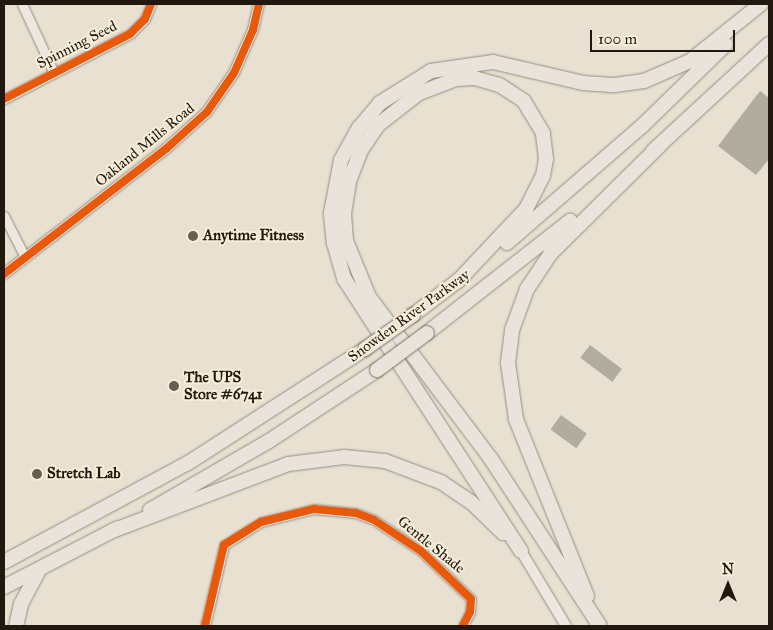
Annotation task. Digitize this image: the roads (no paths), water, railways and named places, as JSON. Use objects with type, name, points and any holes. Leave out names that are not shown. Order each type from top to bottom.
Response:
[{"type":"main road","name":"Snowden River Parkway","points":[[4,562],[188,463],[365,349],[414,315],[457,282],[642,126],[762,4]]},
{"type":"main road","points":[[520,551],[344,278],[334,244],[331,214],[341,160],[359,128],[380,103],[431,71],[494,62],[583,83],[615,85],[644,81],[690,62],[762,4]]},
{"type":"main road","name":"Snowden River Parkway","points":[[4,587],[112,531],[261,446],[377,370],[427,333],[659,146],[769,44]]},
{"type":"main road","points":[[457,282],[526,209],[543,176],[546,159],[543,133],[524,101],[500,85],[475,78],[456,79],[419,93],[378,125],[361,150],[349,182],[344,214],[346,241],[369,297],[491,459],[600,626]]},
{"type":"main road","points":[[600,626],[516,419],[509,383],[510,347],[518,311],[536,273],[568,233],[659,146]]},
{"type":"main road","points":[[112,531],[288,464],[344,457],[385,461],[441,482],[487,516],[520,551]]},
{"type":"main road","points":[[16,626],[20,604],[39,569]]},
{"type":"street","points":[[22,4],[54,72]]},
{"type":"street","name":"Spinning Seed","points":[[4,98],[130,34],[145,19],[151,4]]},
{"type":"street","name":"Oakland Mills Road","points":[[4,274],[168,148],[207,112],[234,73],[253,30],[259,4]]},
{"type":"street","points":[[4,216],[25,257]]},
{"type":"street","name":"Gentle Shade","points":[[205,626],[224,545],[261,522],[314,509],[356,513],[374,520],[421,551],[471,599],[470,612],[463,626]]},
{"type":"street","points":[[520,551],[566,626]]},
{"type":"place","name":"Anytime Fitness","points":[[193,236]]},
{"type":"place","name":"The UPS Store #6741","points":[[174,386]]},
{"type":"place","name":"Stretch Lab","points":[[37,474]]}]
